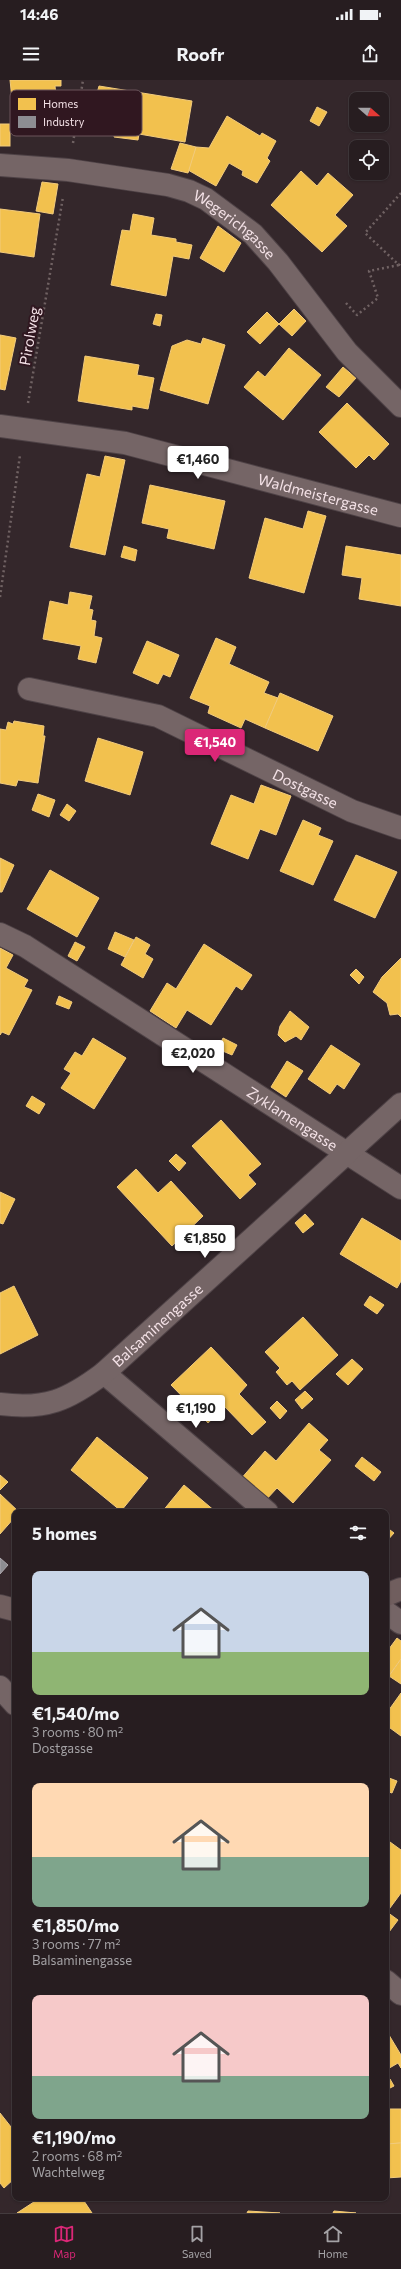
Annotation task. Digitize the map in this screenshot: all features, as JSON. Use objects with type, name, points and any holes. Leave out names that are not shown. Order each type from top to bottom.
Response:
[{"type":"street","name":"Wegerichgasse","points":[[0,164],[68,170],[168,185],[189,191],[206,199],[253,234],[278,262],[348,352],[401,406]]},
{"type":"street","name":"Waldmeistergasse","points":[[0,426],[125,443],[401,516]]},
{"type":"street","name":"Dostgasse","points":[[30,688],[158,716],[352,811],[401,828]]},
{"type":"street","name":"Zyklamengasse","points":[[0,934],[25,946],[401,1188]]},
{"type":"street","name":"Balsaminengasse","points":[[0,1404],[33,1407],[55,1402],[82,1390],[104,1373],[401,1104]]},
{"type":"street","points":[[104,1373],[263,1509]]},
{"type":"street","points":[[389,1594],[401,1589]]},
{"type":"street","points":[[0,1606],[12,1609]]},
{"type":"street","points":[[389,1614],[401,1622]]},
{"type":"street","points":[[0,1687],[12,1701]]},
{"type":"street","points":[[389,1984],[401,1994]]},
{"type":"path","name":"Pirolweg","points":[[81,90],[83,80]]},
{"type":"path","name":"Pirolweg","points":[[0,597],[24,430],[74,136]]},
{"type":"path","points":[[400,263],[365,233],[401,193]]},
{"type":"path","points":[[312,305],[333,289],[357,315],[378,298],[369,271],[400,263]]},
{"type":"building: Homes","points":[[10,80],[61,80],[61,86],[55,86],[55,90],[11,90]]},
{"type":"building: Homes","points":[[99,86],[124,90],[98,90]]},
{"type":"building: Homes","points":[[142,93],[192,101],[185,142],[142,135]]},
{"type":"building: Homes","points":[[317,107],[327,112],[319,126],[310,121]]},
{"type":"building: Homes","points":[[227,116],[260,136],[262,133],[276,141],[267,158],[270,161],[257,183],[242,175],[243,171],[229,163],[216,186],[188,170],[196,147],[209,148]]},
{"type":"building: Homes","points":[[0,124],[10,124],[10,146],[0,146]]},
{"type":"building: Homes","points":[[114,136],[139,136],[138,140]]},
{"type":"building: Homes","points":[[180,143],[196,147],[188,173],[171,169]]},
{"type":"building: Homes","points":[[301,171],[317,186],[328,173],[353,195],[335,215],[347,226],[322,252],[271,205]]},
{"type":"building: Homes","points":[[42,182],[58,184],[53,214],[36,211]]},
{"type":"building: Homes","points":[[0,209],[40,214],[34,257],[0,252]]},
{"type":"building: Homes","points":[[133,214],[154,218],[151,235],[176,239],[176,242],[192,245],[189,259],[173,256],[166,296],[111,285],[122,230],[130,231]]},
{"type":"building: Homes","points":[[218,226],[241,243],[224,272],[200,258]]},
{"type":"building: Homes","points":[[294,309],[306,321],[292,336],[279,324]]},
{"type":"building: Homes","points":[[267,312],[279,324],[260,344],[247,332]]},
{"type":"building: Homes","points":[[156,314],[162,315],[160,326],[153,324]]},
{"type":"building: Homes","points":[[0,335],[16,338],[5,390],[0,389]]},
{"type":"building: Homes","points":[[203,338],[225,345],[208,404],[160,390],[172,346],[187,340],[201,344]]},
{"type":"building: Homes","points":[[289,348],[321,375],[283,420],[244,387],[258,371],[265,377]]},
{"type":"building: Homes","points":[[85,356],[139,365],[137,375],[154,378],[148,409],[132,406],[132,410],[78,401]]},
{"type":"building: Homes","points":[[343,367],[356,378],[339,397],[326,387]]},
{"type":"building: Homes","points":[[347,403],[389,444],[374,460],[369,455],[356,468],[319,432]]},
{"type":"building: Homes","points":[[105,456],[125,460],[105,555],[70,547],[87,474],[100,477]]},
{"type":"building: Homes","points":[[150,485],[225,501],[214,549],[167,538],[169,529],[142,523]]},
{"type":"building: Homes","points":[[308,511],[326,516],[304,593],[249,578],[265,518],[303,529]]},
{"type":"building: Homes","points":[[124,546],[137,550],[135,561],[121,557]]},
{"type":"building: Homes","points":[[346,546],[401,555],[401,606],[359,599],[362,578],[342,575]]},
{"type":"building: Homes","points":[[70,592],[92,596],[89,609],[93,610],[91,620],[96,621],[94,636],[102,638],[96,663],[78,659],[81,646],[43,639],[50,601],[68,605]]},
{"type":"building: Homes","points":[[216,638],[236,647],[229,664],[269,682],[264,693],[278,698],[265,728],[245,719],[241,728],[208,713],[210,706],[190,698]]},
{"type":"building: Homes","points":[[147,641],[179,655],[170,677],[163,674],[158,684],[133,673]]},
{"type":"building: Homes","points":[[280,693],[333,716],[318,751],[265,728]]},
{"type":"building: Homes","points":[[14,721],[44,726],[43,736],[45,736],[38,783],[18,780],[16,786],[0,783],[0,729],[6,730],[8,722],[13,724]]},
{"type":"building: Homes","points":[[98,738],[143,752],[130,795],[85,781]]},
{"type":"building: Homes","points":[[261,785],[291,796],[276,835],[260,829],[248,859],[211,844],[231,795],[254,804]]},
{"type":"building: Homes","points":[[38,794],[55,800],[49,817],[32,810]]},
{"type":"building: Homes","points":[[67,804],[76,811],[69,821],[60,815]]},
{"type":"building: Homes","points":[[303,820],[321,828],[318,835],[333,841],[313,885],[280,871]]},
{"type":"building: Homes","points":[[356,855],[397,872],[375,918],[334,900]]},
{"type":"building: Homes","points":[[0,858],[14,865],[2,892],[0,892]]},
{"type":"building: Homes","points":[[50,870],[99,898],[77,937],[27,909]]},
{"type":"building: Homes","points":[[115,932],[134,940],[125,957],[108,949]]},
{"type":"building: Homes","points":[[136,937],[150,945],[145,954],[153,959],[143,978],[121,965]]},
{"type":"building: Homes","points":[[75,942],[85,947],[77,961],[68,956]]},
{"type":"building: Homes","points":[[204,944],[252,975],[242,990],[236,986],[211,1025],[187,1010],[176,1028],[150,1011],[167,983],[176,989]]},
{"type":"building: Homes","points":[[0,948],[13,955],[6,968],[28,980],[24,987],[32,990],[9,1035],[2,1032],[0,1035]]},
{"type":"building: Homes","points":[[401,958],[401,1017],[398,1014],[390,1015],[387,1003],[373,992],[382,977]]},
{"type":"building: Homes","points":[[356,969],[364,977],[359,984],[350,975]]},
{"type":"building: Homes","points":[[59,996],[72,1002],[69,1009],[56,1004]]},
{"type":"building: Homes","points":[[290,1011],[309,1027],[301,1040],[296,1036],[285,1042],[278,1035],[280,1026]]},
{"type":"building: Homes","points":[[93,1038],[126,1058],[94,1109],[61,1088],[71,1073],[64,1069],[75,1052],[82,1056]]},
{"type":"building: Homes","points":[[223,1038],[237,1045],[232,1055],[218,1049]]},
{"type":"building: Homes","points":[[331,1045],[360,1064],[344,1089],[337,1084],[330,1094],[308,1079]]},
{"type":"building: Homes","points":[[287,1061],[303,1071],[286,1097],[271,1087]]},
{"type":"building: Homes","points":[[32,1096],[45,1104],[39,1114],[26,1106]]},
{"type":"building: Homes","points":[[221,1120],[261,1164],[248,1175],[256,1184],[240,1199],[192,1146]]},
{"type":"building: Homes","points":[[176,1154],[186,1163],[179,1171],[169,1161]]},
{"type":"building: Homes","points":[[136,1169],[158,1193],[171,1181],[203,1216],[172,1246],[117,1187]]},
{"type":"building: Homes","points":[[0,1192],[15,1199],[3,1224],[0,1223]]},
{"type":"building: Homes","points":[[305,1214],[314,1224],[303,1233],[295,1223]]},
{"type":"building: Homes","points":[[362,1218],[401,1241],[401,1281],[397,1288],[340,1254]]},
{"type":"building: Homes","points":[[14,1286],[38,1335],[0,1354],[0,1293]]},
{"type":"building: Homes","points":[[370,1296],[384,1305],[377,1314],[364,1305]]},
{"type":"building: Homes","points":[[303,1317],[338,1355],[300,1390],[292,1381],[287,1385],[276,1372],[280,1368],[265,1352]]},
{"type":"building: Homes","points":[[211,1347],[247,1385],[239,1394],[266,1422],[252,1435],[225,1407],[208,1423],[171,1385]]},
{"type":"building: Homes","points":[[352,1359],[363,1369],[348,1385],[336,1374]]},
{"type":"building: Homes","points":[[305,1391],[313,1399],[302,1409],[295,1400]]},
{"type":"building: Homes","points":[[277,1401],[287,1411],[280,1419],[270,1408]]},
{"type":"building: Homes","points":[[309,1423],[328,1440],[319,1450],[331,1460],[293,1503],[277,1488],[265,1501],[240,1480],[265,1451],[276,1461]]},
{"type":"building: Homes","points":[[97,1437],[148,1478],[123,1509],[119,1509],[71,1470]]},
{"type":"building: Homes","points":[[362,1457],[381,1472],[374,1481],[355,1466]]},
{"type":"building: Homes","points":[[0,1475],[8,1482],[0,1490]]},
{"type":"building: Homes","points":[[184,1485],[212,1509],[164,1509]]},
{"type":"building: Homes","points":[[0,1494],[16,1509],[12,1509],[12,1520],[0,1534]]},
{"type":"building: Homes","points":[[389,1529],[394,1533],[389,1539]]},
{"type":"building: Homes","points":[[397,1638],[401,1641],[401,1659],[389,1676],[389,1649]]},
{"type":"building: Homes","points":[[401,1659],[401,1684],[389,1676]]},
{"type":"building: Homes","points":[[401,1693],[401,1736],[389,1727],[389,1710]]},
{"type":"building: Homes","points":[[389,1778],[397,1781],[392,1793],[389,1792]]},
{"type":"building: Homes","points":[[390,1842],[401,1850],[401,1893],[389,1909]]},
{"type":"building: Homes","points":[[389,1913],[398,1920],[389,1932]]},
{"type":"building: Homes","points":[[389,2035],[401,2055],[401,2068],[398,2063],[389,2068]]},
{"type":"building: Homes","points":[[389,2079],[394,2086],[389,2088]]},
{"type":"building: Homes","points":[[389,2109],[401,2109],[401,2143],[389,2144]]},
{"type":"building: Homes","points":[[0,2113],[12,2128],[12,2181],[4,2188],[0,2183]]},
{"type":"building: Homes","points":[[401,2143],[401,2177],[389,2178],[389,2144]]},
{"type":"building: Homes","points":[[35,2201],[84,2201],[92,2213],[17,2213]]},
{"type":"building: Homes","points":[[248,2211],[280,2213],[247,2213]]},
{"type":"building: Homes","points":[[334,2211],[356,2213],[333,2213]]},
{"type":"building: Industry","points":[[0,1558],[8,1565],[0,1574]]}]
